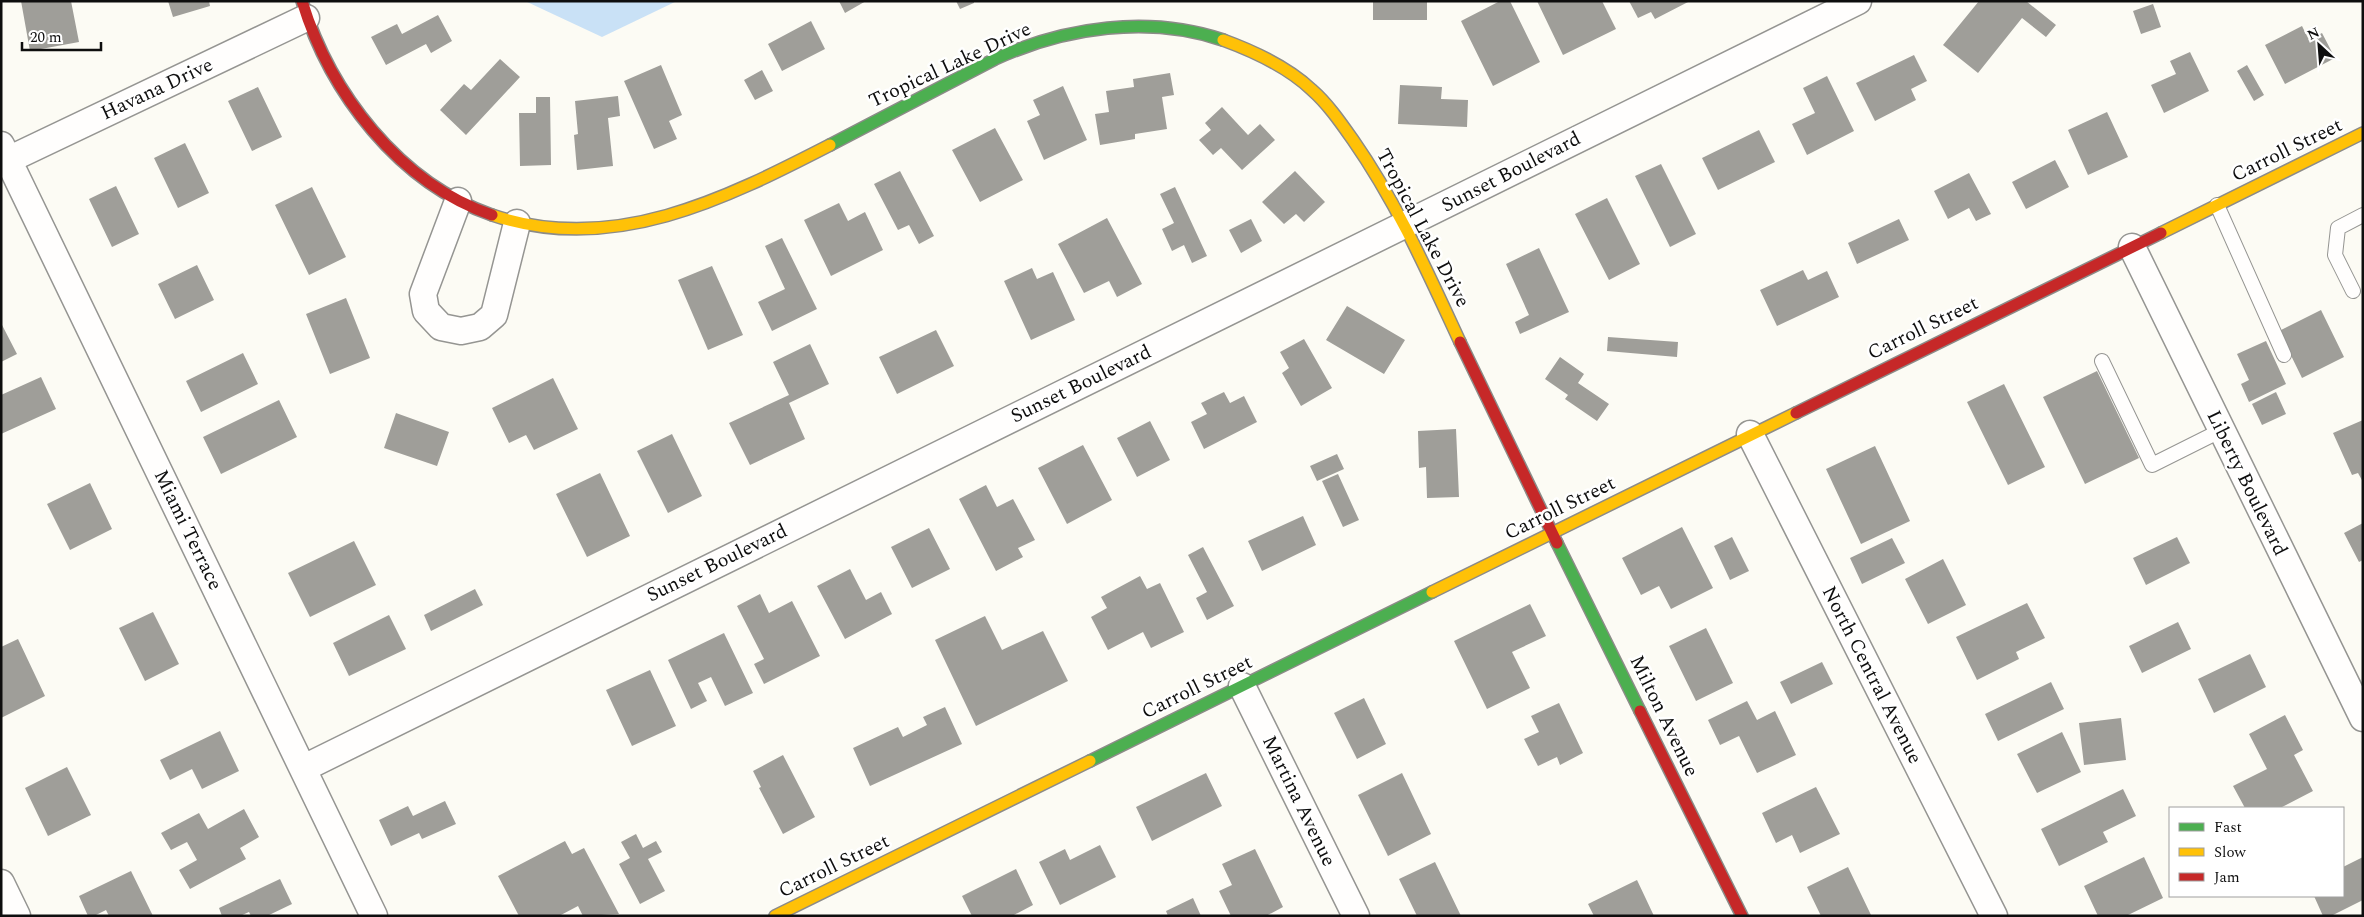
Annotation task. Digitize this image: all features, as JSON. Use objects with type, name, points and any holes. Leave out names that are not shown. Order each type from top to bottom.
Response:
[{"type":"street","name":"Sunset Boulevard","points":[[304,768],[1858,1]]},
{"type":"street","name":"Tropical Lake Drive","points":[[304,10],[329,68],[352,106],[399,157],[448,196],[458,201],[517,223],[562,227],[612,228],[676,215],[768,175],[1020,48],[1068,34],[1125,26],[1175,29],[1219,39],[1264,57],[1311,88],[1339,120],[1375,169],[1405,225],[1552,533]]},
{"type":"street","name":"Havana Drive","points":[[5,152],[304,10]]},
{"type":"street","name":"Carroll Street","points":[[774,916],[2363,133]]},
{"type":"street","name":"Miami Terrace","points":[[5,152],[374,916]]},
{"type":"street","points":[[458,201],[423,294],[426,311],[440,327],[461,331],[480,327],[494,315],[517,223]]},
{"type":"street","name":"Liberty Boulevard","points":[[2132,247],[2363,718]]},
{"type":"street","name":"North Central Avenue","points":[[1750,434],[1994,916]]},
{"type":"street","name":"Milton Avenue","points":[[1552,533],[1742,916]]},
{"type":"street","name":"Martina Avenue","points":[[1242,686],[1356,916]]},
{"type":"street","points":[[1,883],[18,916]]},
{"type":"lane","points":[[2216,205],[2284,355]]},
{"type":"lane","points":[[2353,291],[2335,254],[2338,228],[2363,216]]},
{"type":"lane","points":[[2102,361],[2152,465],[2222,430]]},
{"type":"water","points":[[525,1],[677,1],[602,37]]},
{"type":"building","points":[[21,1],[71,1],[79,42],[30,51]]},
{"type":"building","points":[[168,1],[209,1],[210,6],[173,17]]},
{"type":"building","points":[[839,1],[866,1],[845,13]]},
{"type":"building","points":[[956,1],[974,1],[974,3],[960,9]]},
{"type":"building","points":[[1373,1],[1427,1],[1427,20],[1373,20]]},
{"type":"building","points":[[1500,1],[1510,1],[1540,62],[1493,86],[1461,21]]},
{"type":"building","points":[[1537,1],[1602,1],[1616,29],[1563,55]]},
{"type":"building","points":[[1629,1],[1690,1],[1655,19],[1651,12],[1638,18]]},
{"type":"building","points":[[1979,1],[2026,1],[2056,25],[2046,37],[2022,18],[1978,73],[1943,45]]},
{"type":"building","points":[[2153,4],[2161,27],[2141,34],[2133,11]]},
{"type":"building","points":[[438,15],[452,41],[431,53],[426,44],[386,65],[371,37],[397,24],[402,34]]},
{"type":"building","points":[[811,21],[825,49],[782,71],[768,44]]},
{"type":"building","points":[[2302,26],[2309,40],[2322,33],[2335,58],[2285,84],[2265,45]]},
{"type":"building","points":[[2190,52],[2209,91],[2164,113],[2151,85],[2176,74],[2170,61]]},
{"type":"building","points":[[1914,55],[1927,81],[1911,89],[1916,100],[1875,121],[1856,83]]},
{"type":"building","points":[[500,59],[520,77],[466,135],[440,110],[464,84],[471,90]]},
{"type":"building","points":[[661,65],[682,115],[669,121],[677,139],[654,149],[624,81]]},
{"type":"building","points":[[2247,65],[2264,95],[2254,101],[2237,71]]},
{"type":"building","points":[[762,70],[773,91],[755,100],[744,80]]},
{"type":"building","points":[[1170,73],[1174,95],[1162,97],[1167,129],[1135,134],[1135,139],[1100,145],[1095,114],[1109,112],[1106,91],[1134,87],[1133,79]]},
{"type":"building","points":[[1827,76],[1854,131],[1807,155],[1792,124],[1815,113],[1803,88]]},
{"type":"building","points":[[1400,85],[1442,87],[1441,99],[1468,100],[1467,127],[1398,124]]},
{"type":"building","points":[[1063,86],[1087,140],[1044,160],[1027,121],[1040,115],[1033,100]]},
{"type":"building","points":[[258,87],[282,137],[252,151],[228,101]]},
{"type":"building","points":[[618,96],[620,116],[608,118],[613,166],[577,170],[574,135],[578,134],[575,101]]},
{"type":"building","points":[[536,97],[550,97],[551,165],[520,166],[519,113],[536,113]]},
{"type":"building","points":[[1222,107],[1248,135],[1260,124],[1275,140],[1242,170],[1221,148],[1213,155],[1199,140],[1211,130],[1205,123]]},
{"type":"building","points":[[2107,112],[2128,157],[2088,175],[2068,130]]},
{"type":"building","points":[[995,128],[1023,180],[980,202],[952,150]]},
{"type":"building","points":[[1759,130],[1775,162],[1718,190],[1702,158]]},
{"type":"building","points":[[185,143],[209,193],[178,208],[154,158]]},
{"type":"building","points":[[2055,160],[2069,187],[2026,209],[2012,182]]},
{"type":"building","points":[[1661,164],[1696,234],[1670,247],[1635,176]]},
{"type":"building","points":[[900,171],[934,236],[919,244],[909,225],[898,230],[874,184]]},
{"type":"building","points":[[1295,171],[1325,202],[1304,222],[1296,214],[1284,224],[1262,202]]},
{"type":"building","points":[[1969,173],[1991,214],[1976,221],[1969,208],[1948,219],[1934,191]]},
{"type":"building","points":[[116,186],[139,234],[112,247],[89,199]]},
{"type":"building","points":[[312,187],[346,257],[309,275],[275,205]]},
{"type":"building","points":[[1175,187],[1207,256],[1192,263],[1184,245],[1172,251],[1162,229],[1174,223],[1160,194]]},
{"type":"building","points":[[1607,198],[1640,264],[1609,280],[1575,214]]},
{"type":"building","points":[[839,203],[848,221],[865,212],[883,250],[831,276],[804,220]]},
{"type":"building","points":[[1107,218],[1142,284],[1117,297],[1109,281],[1084,293],[1058,244]]},
{"type":"building","points":[[1251,219],[1262,241],[1241,253],[1229,230]]},
{"type":"building","points":[[1899,219],[1909,240],[1857,264],[1848,243]]},
{"type":"building","points":[[782,238],[817,309],[772,331],[758,302],[785,289],[765,246]]},
{"type":"building","points":[[1539,248],[1569,312],[1520,334],[1515,322],[1529,315],[1506,264]]},
{"type":"building","points":[[197,265],[214,300],[175,319],[158,284]]},
{"type":"building","points":[[712,266],[743,335],[708,350],[678,280]]},
{"type":"building","points":[[1032,268],[1037,279],[1053,272],[1075,320],[1031,340],[1004,281]]},
{"type":"building","points":[[1803,270],[1808,280],[1827,271],[1839,297],[1777,326],[1760,290]]},
{"type":"building","points":[[346,298],[370,358],[330,374],[306,314]]},
{"type":"building","points":[[1347,306],[1405,340],[1384,374],[1326,340]]},
{"type":"building","points":[[2321,310],[2344,357],[2302,378],[2279,331]]},
{"type":"building","points":[[1,323],[17,354],[1,362]]},
{"type":"building","points":[[936,330],[954,366],[897,394],[879,357]]},
{"type":"building","points":[[1608,337],[1678,342],[1677,357],[1607,351]]},
{"type":"building","points":[[1304,339],[1332,388],[1301,406],[1282,373],[1289,368],[1280,352]]},
{"type":"building","points":[[2266,341],[2286,384],[2249,402],[2241,384],[2249,380],[2237,354]]},
{"type":"building","points":[[810,344],[829,384],[789,403],[805,439],[750,465],[729,423],[789,395],[773,362]]},
{"type":"building","points":[[243,353],[258,384],[201,412],[186,381]]},
{"type":"building","points":[[1560,357],[1584,374],[1578,383],[1609,404],[1597,421],[1565,399],[1568,395],[1545,379]]},
{"type":"building","points":[[2097,371],[2139,458],[2085,484],[2043,397]]},
{"type":"building","points":[[41,377],[56,409],[1,434],[1,395]]},
{"type":"building","points":[[553,378],[578,429],[534,450],[526,435],[509,443],[492,408]]},
{"type":"building","points":[[2004,384],[2045,467],[2008,485],[1967,402]]},
{"type":"building","points":[[1224,392],[1230,403],[1244,396],[1257,422],[1204,449],[1191,422],[1207,414],[1201,403]]},
{"type":"building","points":[[2276,392],[2286,414],[2262,425],[2252,404]]},
{"type":"building","points":[[279,400],[297,437],[221,474],[203,437]]},
{"type":"building","points":[[396,413],[449,432],[437,466],[384,448]]},
{"type":"building","points":[[2363,420],[2363,482],[2358,473],[2352,475],[2333,433]]},
{"type":"building","points":[[1150,421],[1170,460],[1137,477],[1117,438]]},
{"type":"building","points":[[1456,429],[1459,497],[1427,498],[1426,467],[1419,468],[1418,431]]},
{"type":"building","points":[[672,434],[702,496],[668,513],[637,451]]},
{"type":"building","points":[[1083,445],[1112,500],[1067,524],[1038,468]]},
{"type":"building","points":[[1875,446],[1910,521],[1861,544],[1826,469]]},
{"type":"building","points":[[1337,454],[1344,469],[1317,481],[1310,466]]},
{"type":"building","points":[[600,473],[630,536],[587,557],[556,494]]},
{"type":"building","points":[[1338,474],[1359,520],[1343,527],[1322,481]]},
{"type":"building","points":[[90,483],[112,529],[70,550],[47,504]]},
{"type":"building","points":[[986,485],[997,507],[1013,499],[1035,540],[1018,548],[1023,557],[996,571],[959,499]]},
{"type":"building","points":[[1303,516],[1316,545],[1262,571],[1248,541]]},
{"type":"building","points":[[2363,523],[2363,560],[2359,562],[2344,533]]},
{"type":"building","points":[[1682,527],[1713,588],[1671,609],[1659,586],[1641,595],[1622,558]]},
{"type":"building","points":[[929,528],[950,569],[912,588],[891,547]]},
{"type":"building","points":[[1732,537],[1749,571],[1730,580],[1714,546]]},
{"type":"building","points":[[2177,537],[2190,563],[2146,585],[2133,558]]},
{"type":"building","points":[[1892,538],[1905,563],[1862,584],[1850,558]]},
{"type":"building","points":[[354,541],[376,585],[310,617],[288,573]]},
{"type":"building","points":[[1203,547],[1234,606],[1207,620],[1196,598],[1207,592],[1188,555]]},
{"type":"building","points":[[1943,559],[1966,605],[1928,624],[1905,579]]},
{"type":"building","points":[[850,569],[866,600],[881,592],[892,614],[845,639],[817,586]]},
{"type":"building","points":[[1140,576],[1147,589],[1160,583],[1184,632],[1151,648],[1143,632],[1108,650],[1091,617],[1107,608],[1101,597]]},
{"type":"building","points":[[475,589],[483,605],[431,631],[424,615]]},
{"type":"building","points":[[760,594],[769,613],[792,601],[820,656],[764,684],[754,664],[764,659],[737,606]]},
{"type":"building","points":[[2027,603],[2045,638],[2016,652],[2019,659],[1977,680],[1956,637]]},
{"type":"building","points":[[1530,604],[1546,636],[1512,652],[1530,688],[1487,709],[1454,641]]},
{"type":"building","points":[[153,612],[179,664],[145,681],[119,628]]},
{"type":"building","points":[[389,615],[406,649],[349,676],[333,643]]},
{"type":"building","points":[[985,616],[1002,650],[1043,631],[1068,681],[976,726],[935,640]]},
{"type":"building","points":[[2178,622],[2191,649],[2142,673],[2129,646]]},
{"type":"building","points":[[1706,628],[1733,683],[1696,701],[1669,646]]},
{"type":"building","points":[[724,633],[753,693],[725,706],[711,677],[698,683],[707,701],[691,709],[668,660]]},
{"type":"building","points":[[18,639],[45,696],[1,718],[1,647]]},
{"type":"building","points":[[2250,654],[2266,687],[2214,713],[2198,679]]},
{"type":"building","points":[[1822,662],[1833,684],[1791,704],[1780,682]]},
{"type":"building","points":[[650,670],[676,726],[632,746],[606,690]]},
{"type":"building","points":[[2051,682],[2064,709],[1998,741],[1985,714]]},
{"type":"building","points":[[1364,698],[1386,744],[1357,759],[1334,713]]},
{"type":"building","points":[[1747,701],[1757,720],[1775,711],[1796,755],[1757,773],[1739,736],[1720,745],[1708,720]]},
{"type":"building","points":[[1559,703],[1583,753],[1560,765],[1557,757],[1538,766],[1524,739],[1539,732],[1531,716]]},
{"type":"building","points":[[945,707],[962,744],[870,786],[853,748],[898,727],[903,737],[927,725],[923,717]]},
{"type":"building","points":[[2285,715],[2303,750],[2294,755],[2313,791],[2282,807],[2244,807],[2233,786],[2267,769],[2249,734]]},
{"type":"building","points":[[2121,718],[2126,760],[2084,765],[2079,723]]},
{"type":"building","points":[[220,731],[239,771],[202,789],[192,769],[170,780],[160,760]]},
{"type":"building","points":[[2062,732],[2081,772],[2037,793],[2017,754]]},
{"type":"building","points":[[783,755],[815,817],[783,834],[759,788],[761,787],[753,771]]},
{"type":"building","points":[[67,767],[91,815],[48,836],[25,788]]},
{"type":"building","points":[[1206,773],[1222,806],[1152,841],[1136,807]]},
{"type":"building","points":[[1402,773],[1431,834],[1388,856],[1358,795]]},
{"type":"building","points":[[1816,787],[1840,834],[1800,853],[1792,835],[1776,843],[1762,813]]},
{"type":"building","points":[[2123,789],[2136,816],[2103,832],[2108,842],[2059,866],[2041,829]]},
{"type":"building","points":[[445,801],[456,824],[422,839],[419,833],[391,846],[379,820],[408,806],[413,816]]},
{"type":"building","points":[[244,809],[259,837],[240,848],[246,859],[190,889],[179,870],[197,860],[187,842],[171,850],[161,833],[199,813],[208,829]]},
{"type":"building","points":[[636,834],[643,848],[656,841],[662,852],[648,859],[665,891],[640,904],[619,864],[630,858],[621,842]]},
{"type":"building","points":[[565,841],[572,854],[584,848],[619,914],[583,916],[578,906],[559,916],[519,916],[498,876]]},
{"type":"building","points":[[1100,845],[1116,877],[1060,905],[1039,862],[1065,849],[1070,860]]},
{"type":"building","points":[[1255,849],[1283,907],[1266,916],[1231,916],[1219,891],[1232,885],[1222,864]]},
{"type":"building","points":[[2144,857],[2163,898],[2126,916],[2098,916],[2084,886]]},
{"type":"building","points":[[2363,857],[2363,900],[2331,916],[2323,916],[2314,897],[2344,897],[2344,866]]},
{"type":"building","points":[[1435,862],[1461,916],[1417,916],[1399,879]]},
{"type":"building","points":[[1848,867],[1871,915],[1821,916],[1807,887]]},
{"type":"building","points":[[1016,869],[1033,905],[1012,916],[972,916],[962,896]]},
{"type":"building","points":[[131,871],[153,916],[109,916],[106,910],[94,916],[88,916],[79,896]]},
{"type":"building","points":[[280,879],[292,904],[267,916],[251,916],[249,912],[240,916],[222,916],[219,908]]},
{"type":"building","points":[[1637,880],[1654,916],[1594,916],[1588,904]]},
{"type":"building","points":[[1193,898],[1201,916],[1168,916],[1166,911]]},
{"type":"traffic: fast","points":[[830,145],[995,59],[1050,39],[1078,32],[1137,27],[1195,32],[1223,40]]},
{"type":"traffic: fast","points":[[1557,543],[1640,711]]},
{"type":"traffic: fast","points":[[1090,761],[1432,592]]},
{"type":"traffic: slow","points":[[1223,40],[1246,49],[1292,74],[1318,95],[1334,114],[1369,164],[1398,213],[1460,342]]},
{"type":"traffic: slow","points":[[2161,233],[2363,133]]},
{"type":"traffic: slow","points":[[492,215],[537,226],[581,229],[624,225],[667,216],[709,202],[830,145]]},
{"type":"traffic: slow","points":[[1432,592],[1796,413]]},
{"type":"traffic: slow","points":[[775,916],[1090,761]]},
{"type":"traffic: jam","points":[[302,1],[314,35],[330,69],[350,101],[373,130],[398,157],[427,181],[458,200],[492,215]]},
{"type":"traffic: jam","points":[[1796,413],[2161,233]]},
{"type":"traffic: jam","points":[[1460,342],[1557,543]]},
{"type":"traffic: jam","points":[[1640,711],[1742,916]]}]
